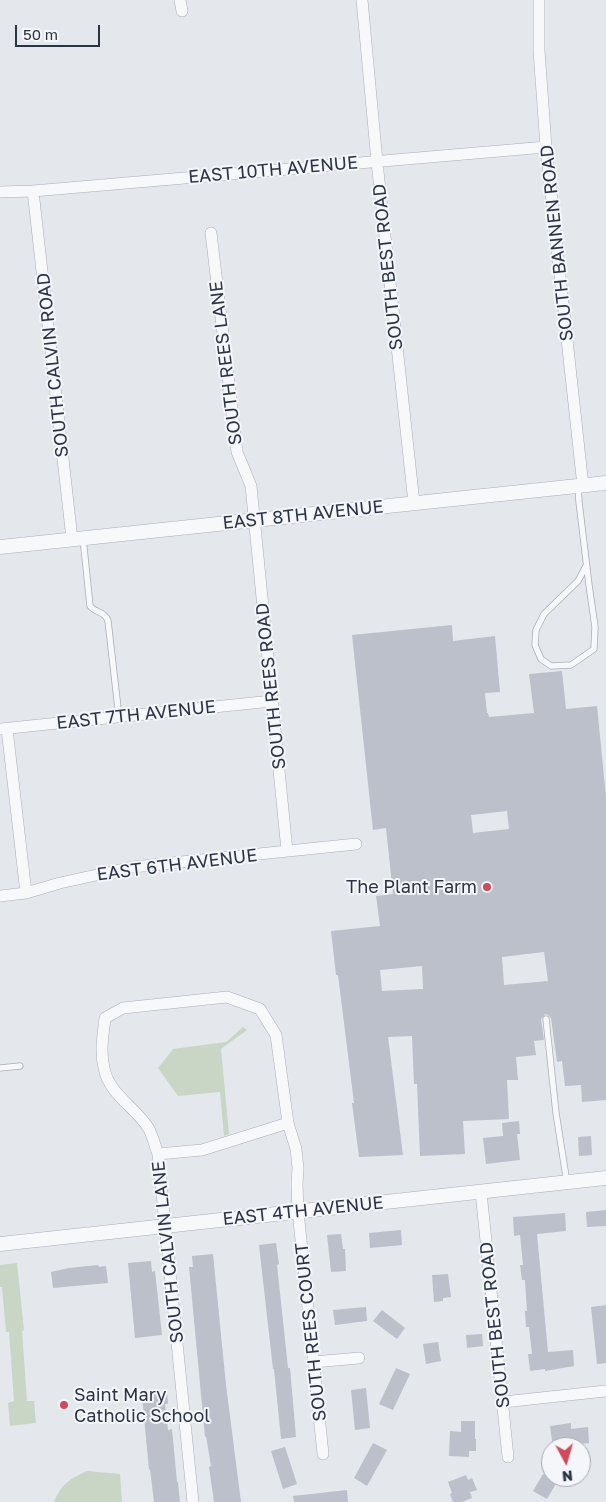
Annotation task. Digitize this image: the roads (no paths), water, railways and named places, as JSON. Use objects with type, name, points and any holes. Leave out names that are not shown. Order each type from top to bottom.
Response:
[{"type":"street","name":"SOUTH BEST ROAD","points":[[362,0],[377,162],[414,503]]},
{"type":"street","name":"SOUTH BANNEN ROAD","points":[[539,0],[539,51],[546,147],[581,486]]},
{"type":"street","name":"EAST 10TH AVENUE","points":[[0,192],[546,147]]},
{"type":"street","name":"SOUTH CALVIN ROAD","points":[[33,190],[77,539]]},
{"type":"street","name":"SOUTH REES LANE","points":[[211,233],[237,452],[250,486],[254,520]]},
{"type":"street","name":"EAST 8TH AVENUE","points":[[0,547],[606,483]]},
{"type":"street","name":"SOUTH REES ROAD","points":[[254,520],[288,851]]},
{"type":"street","name":"EAST 7TH AVENUE","points":[[4,729],[272,701]]},
{"type":"street","points":[[4,729],[26,893]]},
{"type":"street","name":"EAST 6TH AVENUE","points":[[0,896],[26,893],[60,883],[133,867],[356,844]]},
{"type":"street","name":"SOUTH CALVIN LANE","points":[[194,1502],[158,1154],[149,1129],[134,1110],[115,1093],[104,1070],[102,1051],[105,1018],[123,1008],[227,998],[260,1009]]},
{"type":"street","name":"SOUTH REES COURT","points":[[260,1009],[276,1035],[288,1123],[296,1149],[298,1211],[323,1454]]},
{"type":"street","points":[[158,1154],[202,1150],[288,1123]]},
{"type":"street","name":"EAST 4TH AVENUE","points":[[0,1244],[606,1178]]},
{"type":"street","name":"SOUTH BEST ROAD","points":[[481,1192],[508,1457]]},
{"type":"street","points":[[314,1362],[359,1358]]},
{"type":"street","points":[[503,1402],[606,1390]]},
{"type":"lane","points":[[581,486],[579,502],[595,627],[594,648],[572,665],[552,666],[541,659],[535,645],[536,630],[544,614],[578,581],[586,566]]},
{"type":"lane","points":[[77,539],[90,606],[92,609],[104,614],[108,621],[119,717]]},
{"type":"lane","points":[[546,1019],[556,1113],[567,1183]]},
{"type":"lane","points":[[0,1068],[20,1066]]},
{"type":"place","name":"The Plant Farm","points":[[487,887]]},
{"type":"place","name":"Saint Mary Catholic School","points":[[64,1405]]}]
